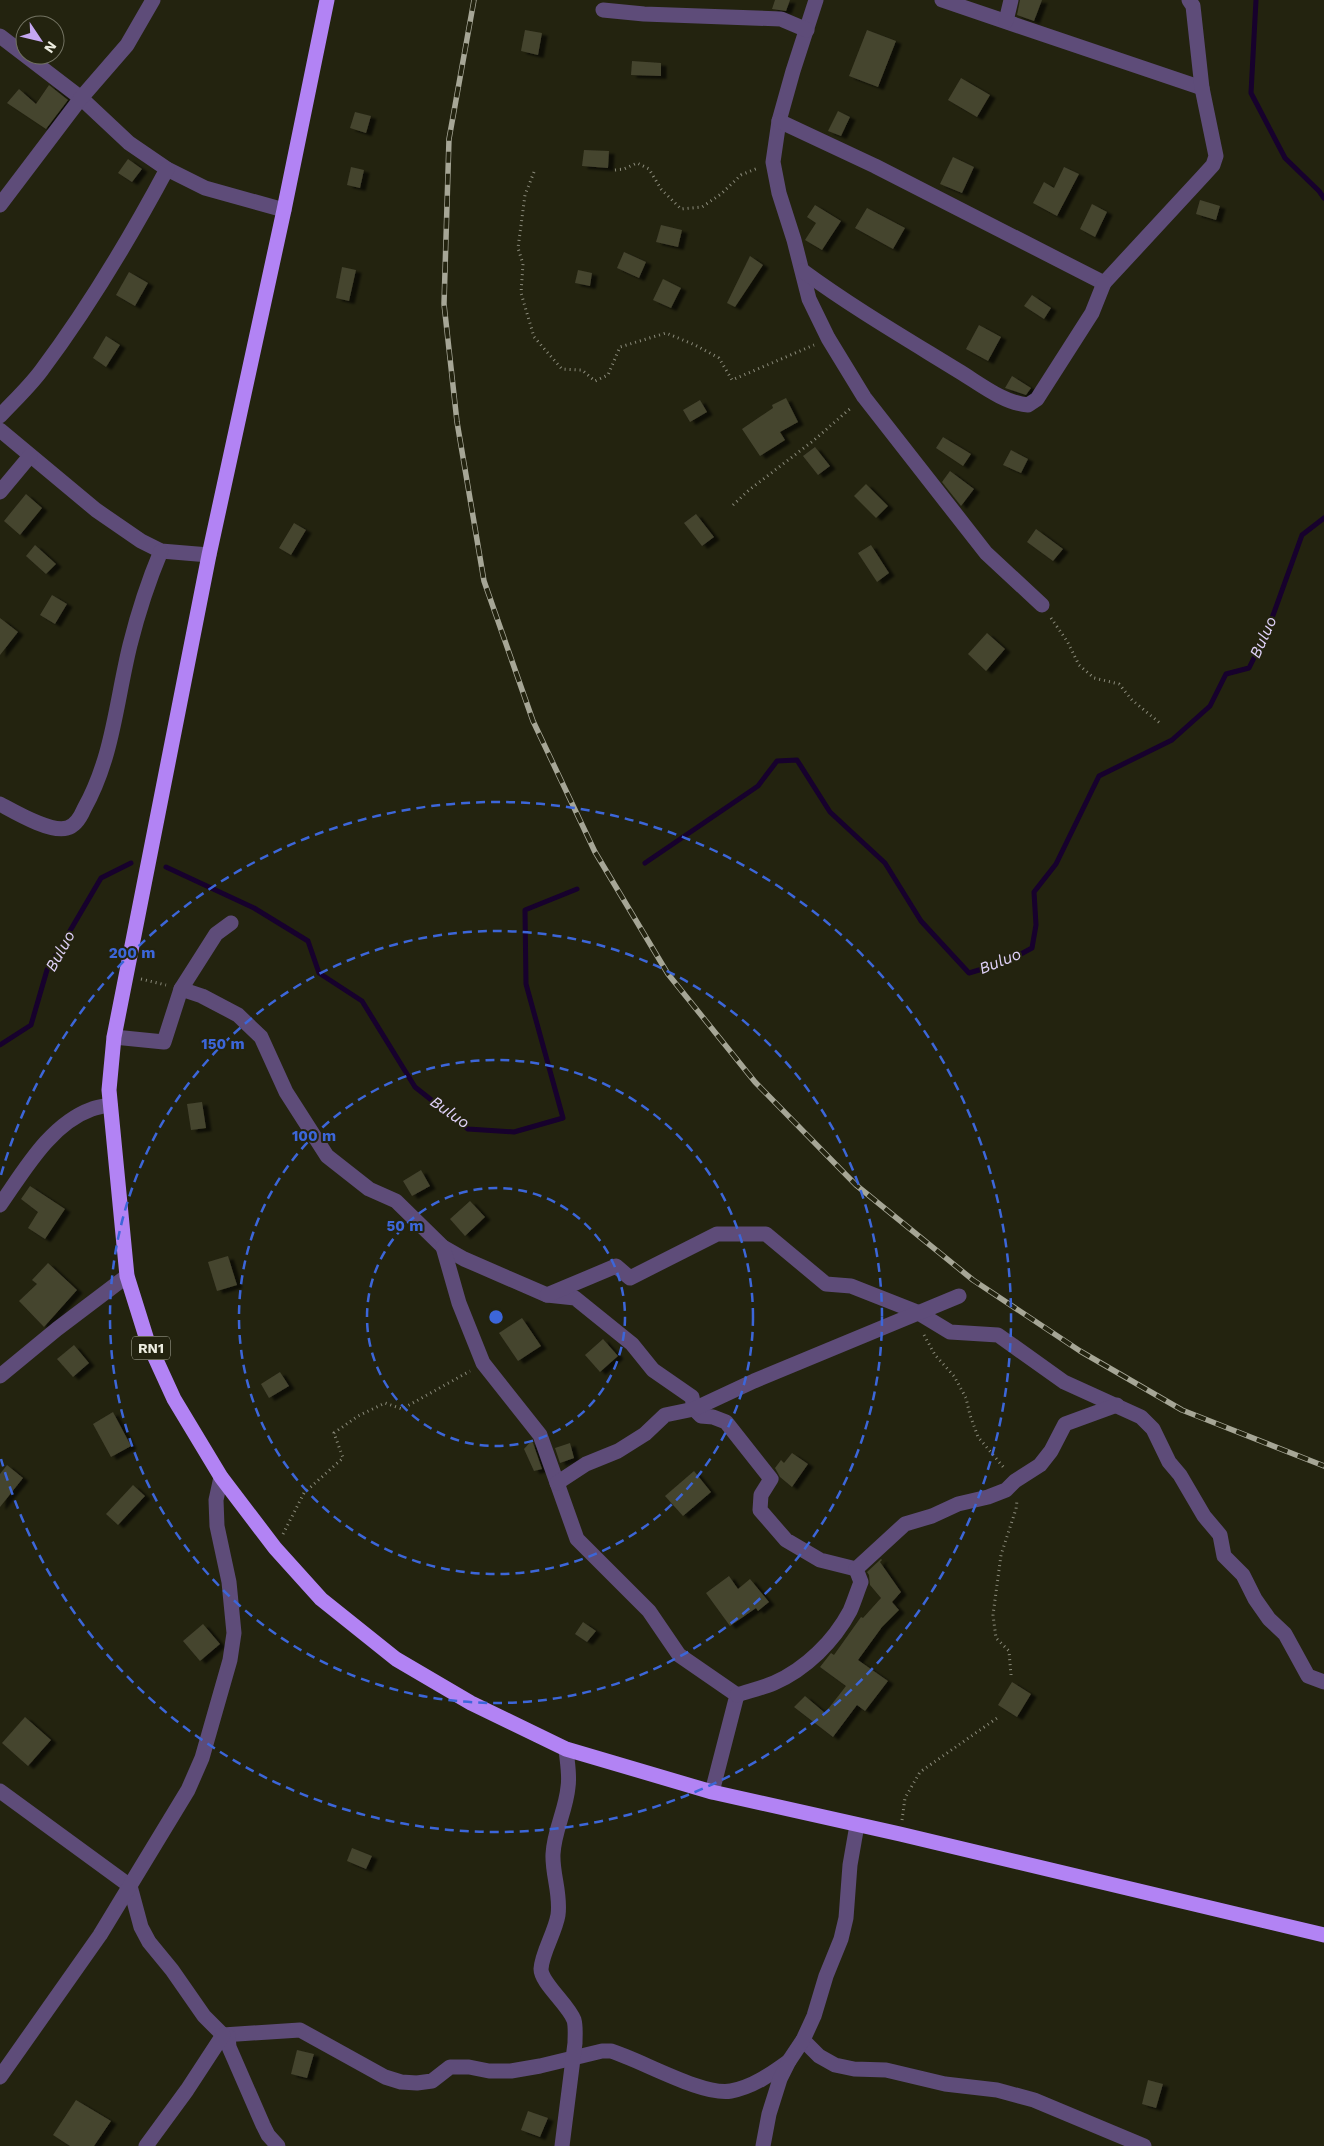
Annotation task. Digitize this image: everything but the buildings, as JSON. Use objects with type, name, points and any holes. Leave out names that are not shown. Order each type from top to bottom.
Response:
[{"type":"highway","name":"RN1","points":[[327,0],[284,210],[209,555],[114,1036],[109,1090],[127,1276],[147,1340],[174,1399],[221,1476],[275,1548],[321,1600],[396,1659],[471,1703],[566,1749],[712,1792],[900,1834],[1324,1935]]},
{"type":"street","points":[[0,206],[81,98],[127,45],[153,0]]},
{"type":"street","points":[[816,0],[792,71],[779,121],[773,162],[779,193],[803,271],[809,299],[828,338],[864,397],[986,553],[1042,605]]},
{"type":"street","points":[[942,0],[1202,88]]},
{"type":"street","points":[[1006,21],[1011,0]]},
{"type":"street","points":[[803,271],[839,298],[1016,404],[1028,405],[1037,399],[1092,313],[1104,283],[1213,165],[1216,156],[1202,88],[1193,6],[1189,0]]},
{"type":"street","points":[[603,10],[644,14],[781,19],[807,30]]},
{"type":"street","points":[[2,44],[81,98],[129,143],[167,169],[205,188],[284,210]]},
{"type":"street","points":[[779,121],[875,166],[1104,283]]},
{"type":"street","points":[[0,416],[40,372],[104,279],[137,225],[167,169]]},
{"type":"street","points":[[0,430],[126,532],[161,551],[209,555]]},
{"type":"street","points":[[0,492],[30,456]]},
{"type":"street","points":[[0,804],[48,826],[60,829],[69,828],[80,818],[94,792],[109,750],[130,646],[147,584],[161,551]]},
{"type":"street","points":[[114,1036],[164,1042],[181,989],[216,934],[231,923]]},
{"type":"street","points":[[181,989],[202,996],[238,1015],[261,1037],[286,1092],[327,1156],[370,1189],[396,1201],[443,1247],[464,1259],[547,1295],[575,1298],[632,1344],[653,1370],[692,1397],[694,1410],[701,1416],[712,1417],[726,1422],[771,1479],[761,1495],[760,1510],[786,1540],[820,1560],[856,1569]]},
{"type":"street","points":[[0,1205],[57,1131],[91,1109],[110,1104]]},
{"type":"street","points":[[547,1295],[616,1266],[630,1278],[716,1234],[766,1234],[826,1284],[851,1286],[917,1312],[950,1332],[998,1334],[1064,1382],[1141,1416],[1153,1429],[1169,1462],[1180,1475],[1204,1516],[1220,1535],[1224,1556],[1243,1575],[1255,1599],[1269,1620],[1284,1634],[1308,1676],[1324,1682]]},
{"type":"street","points":[[443,1247],[459,1303],[484,1363],[540,1435],[577,1539],[649,1611],[679,1655],[737,1695]]},
{"type":"street","points":[[0,1376],[57,1329],[127,1276]]},
{"type":"street","points":[[557,1483],[586,1464],[618,1451],[645,1434],[665,1415],[694,1410],[754,1381],[959,1296]]},
{"type":"street","points":[[856,1569],[905,1524],[932,1516],[958,1504],[1006,1490],[1015,1481],[1040,1465],[1051,1451],[1065,1424],[1117,1405]]},
{"type":"street","points":[[0,2077],[61,1992],[130,1886],[196,1775],[230,1660],[234,1633],[229,1582],[217,1526],[216,1500],[221,1476]]},
{"type":"street","points":[[737,1695],[774,1683],[800,1668],[833,1636],[850,1611],[861,1582],[856,1569]]},
{"type":"street","points":[[712,1792],[737,1695]]},
{"type":"street","points":[[562,2146],[576,2042],[573,2019],[563,2000],[543,1977],[541,1967],[552,1938],[558,1913],[553,1854],[559,1821],[569,1786],[566,1749]]},
{"type":"street","points":[[0,1791],[130,1886],[141,1928],[149,1942],[172,1970],[204,2016],[226,2035],[229,2047],[262,2125],[278,2146]]},
{"type":"street","points":[[763,2146],[774,2096],[789,2061],[803,2040],[814,2016],[826,1976],[841,1939],[846,1918],[850,1865],[857,1825]]},
{"type":"street","points":[[146,2146],[226,2035],[300,2030],[385,2076],[409,2083],[432,2081],[450,2067],[510,2071],[602,2051],[611,2051],[687,2082],[715,2090],[730,2091],[755,2083],[789,2061]]},
{"type":"street","points":[[803,2040],[819,2056],[835,2064],[854,2068],[886,2070],[945,2084],[998,2090],[1034,2100],[1144,2146]]},
{"type":"path","points":[[615,170],[624,169],[637,163],[649,169],[661,189],[681,209],[702,207],[721,194],[741,175],[773,162]]},
{"type":"path","points":[[534,172],[525,195],[518,248],[523,264],[521,293],[534,337],[562,369],[582,370],[595,381],[608,375],[620,347],[666,333],[720,358],[732,380],[828,338]]},
{"type":"path","points":[[733,505],[749,490],[813,441],[864,397]]},
{"type":"path","points":[[1042,605],[1067,641],[1079,665],[1094,678],[1119,684],[1132,700],[1161,724]]},
{"type":"path","points":[[126,975],[181,989]]},
{"type":"path","points":[[275,1548],[304,1493],[343,1458],[334,1432],[358,1416],[385,1403],[402,1409],[484,1363]]},
{"type":"path","points":[[900,1834],[905,1798],[920,1772],[1000,1716]]},
{"type":"waterway","points":[[1256,0],[1251,93],[1285,158],[1324,198]]},
{"type":"waterway","name":"Buluo","points":[[645,863],[758,786],[777,761],[797,760],[830,812],[885,863],[921,921],[969,973],[1006,962],[1032,948],[1036,925],[1034,892],[1056,864],[1099,776],[1172,740],[1210,706],[1226,674],[1249,668],[1267,632],[1302,535],[1324,518]]},
{"type":"waterway","name":"Buluo","points":[[0,1045],[31,1025],[47,970],[101,878],[131,863]]},
{"type":"waterway","name":"Buluo","points":[[166,867],[254,908],[308,941],[319,973],[362,1001],[415,1087],[468,1129],[514,1132],[563,1118],[526,984],[525,910],[577,889]]},
{"type":"railway","points":[[474,0],[449,139],[444,304],[457,422],[484,581],[533,721],[595,852],[668,974],[755,1082],[856,1185],[973,1280],[1080,1351],[1182,1410],[1324,1466]]}]
